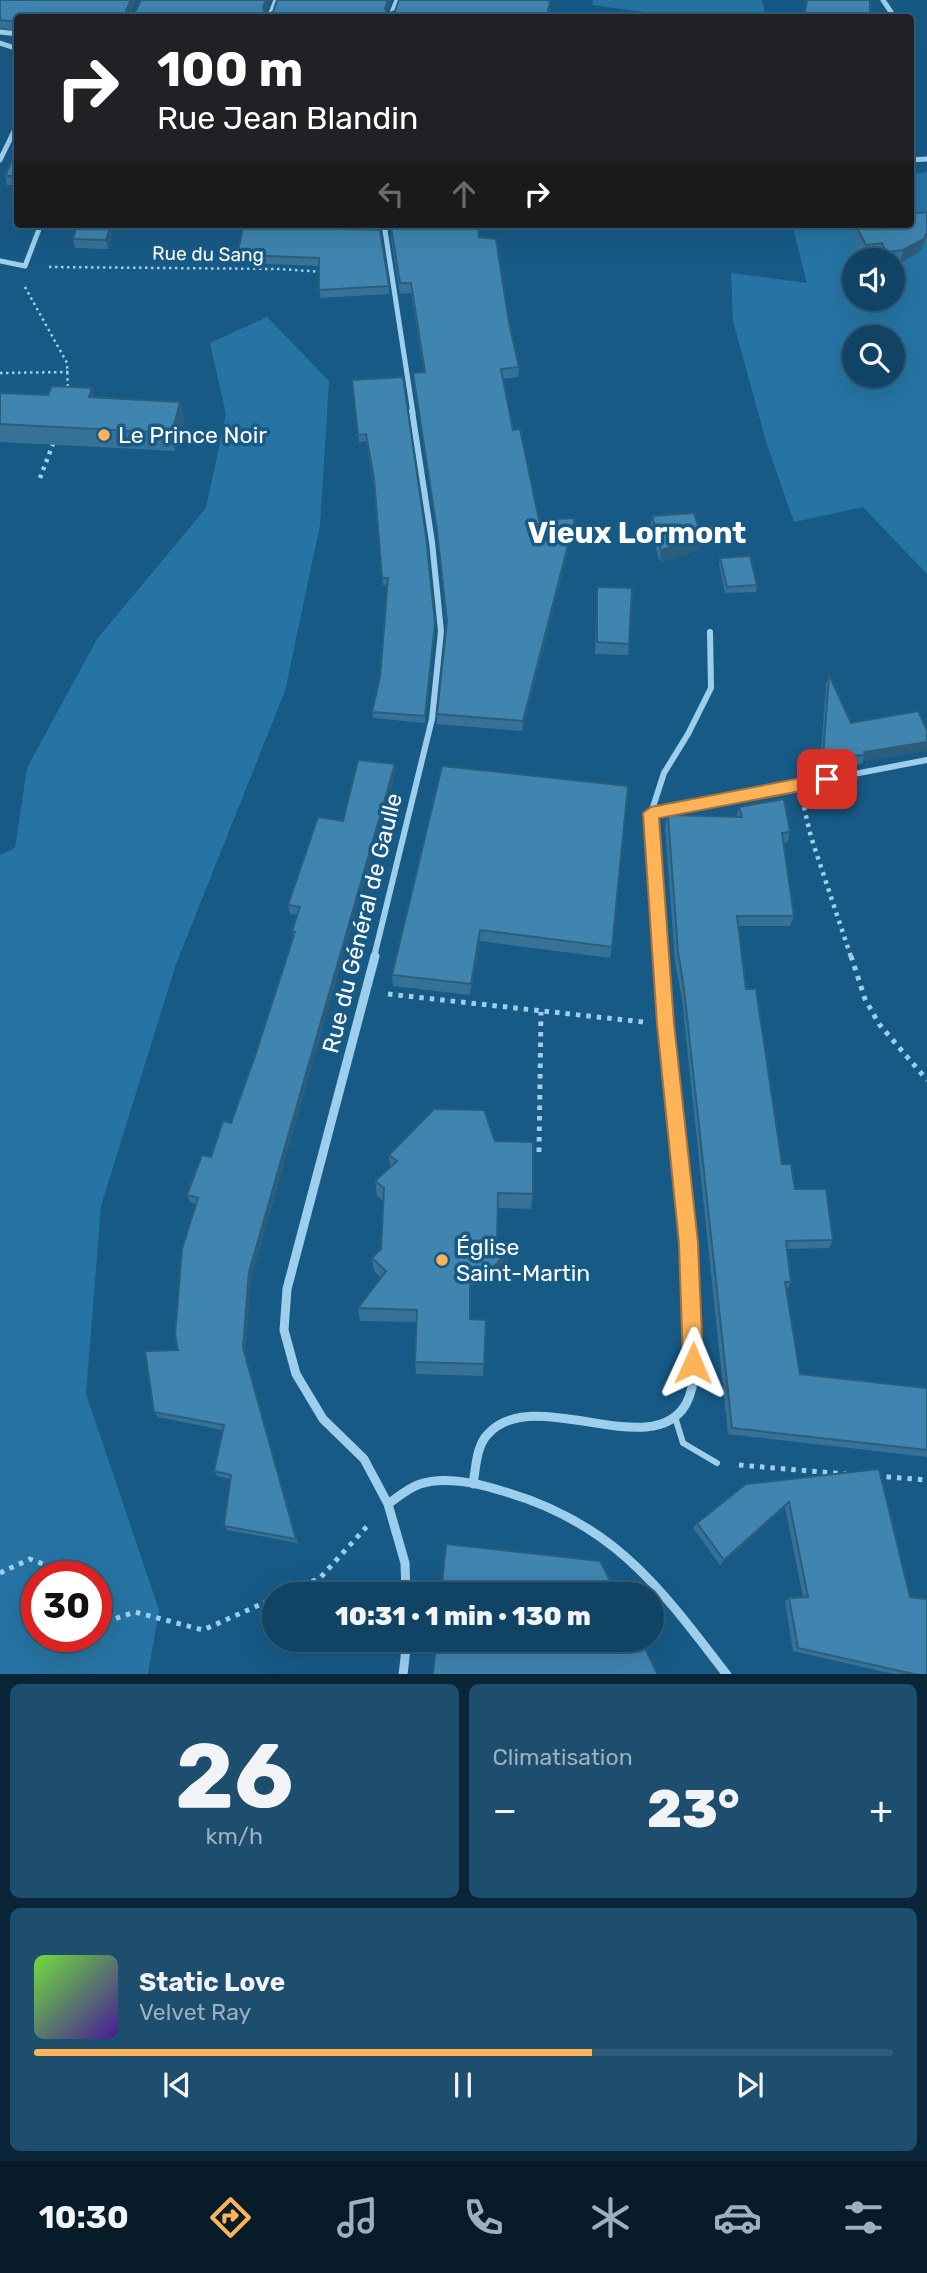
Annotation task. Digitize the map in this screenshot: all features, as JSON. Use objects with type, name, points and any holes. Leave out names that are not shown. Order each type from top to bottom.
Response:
[{"type":"street","points":[[0,160],[14,131]]},
{"type":"street","points":[[0,261],[25,266],[39,228]]},
{"type":"street","name":"Rue du Général de Gaulle","points":[[385,228],[432,542],[441,631],[432,719],[366,991],[287,1289],[284,1330],[296,1374],[323,1419],[364,1459],[387,1504],[405,1563],[406,1582]]},
{"type":"street","points":[[473,1484],[480,1447],[488,1433],[500,1422],[517,1417],[544,1415],[621,1428],[647,1427],[675,1417],[687,1403],[693,1382],[694,1325],[688,1243],[665,1024],[651,813],[664,773],[688,734],[710,688],[710,632]]},
{"type":"street","points":[[651,813],[927,760]]},
{"type":"street","points":[[387,1504],[421,1483],[473,1484],[538,1500],[586,1523],[619,1548],[676,1609],[726,1674]]},
{"type":"street","points":[[403,1674],[406,1652]]},
{"type":"lane","points":[[675,1417],[683,1443],[717,1463]]},
{"type":"path","name":"Rue du Sang","points":[[25,266],[279,269],[334,273]]},
{"type":"path","points":[[25,266],[19,276],[67,362],[68,404]]},
{"type":"path","points":[[0,373],[69,372]]},
{"type":"path","points":[[40,478],[53,444]]},
{"type":"path","points":[[802,798],[811,837],[865,999],[879,1024],[927,1080]]},
{"type":"path","points":[[366,991],[665,1024]]},
{"type":"path","points":[[539,1152],[541,1012]]},
{"type":"path","points":[[717,1463],[848,1474]]},
{"type":"path","points":[[861,1475],[927,1480]]},
{"type":"path","points":[[311,1582],[320,1578],[387,1504]]},
{"type":"path","points":[[0,1573],[21,1563]]},
{"type":"path","points":[[112,1620],[135,1612],[203,1630],[262,1604]]},
{"type":"shaded area","points":[[593,0],[762,0],[765,14],[659,14],[592,5]]},
{"type":"shaded area","points":[[927,172],[927,574],[863,507],[794,522],[767,445],[733,321],[731,273],[807,283],[793,228],[914,228],[914,174]]},
{"type":"shaded area","points":[[267,317],[329,381],[320,525],[285,691],[176,964],[101,1206],[86,1394],[159,1610],[148,1674],[0,1674],[0,855],[15,848],[27,768],[97,639],[206,508],[226,414],[210,343]]},
{"type":"building","points":[[0,0],[131,0],[126,11],[130,14],[14,14],[14,22],[0,20]]},
{"type":"building","points":[[141,0],[266,0],[264,12],[268,14],[130,14],[135,12]]},
{"type":"building","points":[[277,0],[388,0],[385,8],[387,14],[268,14],[273,12]]},
{"type":"building","points":[[399,0],[550,0],[548,14],[387,14],[395,11]]},
{"type":"building","points":[[807,0],[870,0],[870,14],[805,14]]},
{"type":"building","points":[[14,157],[14,176],[5,176]]},
{"type":"building","points":[[927,212],[927,232],[924,239],[905,249],[884,248],[882,243],[866,245],[857,228],[914,228],[914,214]]},
{"type":"building","points":[[76,228],[110,228],[106,240],[73,239]]},
{"type":"building","points":[[243,228],[380,230],[389,286],[319,290],[319,258],[237,255]]},
{"type":"building","points":[[391,228],[478,229],[479,237],[496,239],[519,367],[501,369],[513,430],[520,429],[539,520],[575,518],[523,721],[437,714],[447,621],[437,531],[413,373],[425,372],[411,283],[400,283]]},
{"type":"building","points":[[403,377],[426,536],[435,624],[425,716],[372,712],[380,677],[388,578],[382,578],[374,479],[366,434],[358,435],[352,380]]},
{"type":"building","points":[[52,386],[92,388],[89,397],[180,402],[172,433],[0,424],[0,393],[48,395]]},
{"type":"building","points":[[694,513],[702,538],[661,550],[652,516]]},
{"type":"building","points":[[750,556],[757,585],[727,587],[720,558]]},
{"type":"building","points":[[597,587],[632,588],[629,644],[597,642]]},
{"type":"building","points":[[829,675],[851,723],[918,711],[927,730],[927,742],[864,752],[865,755],[823,758]]},
{"type":"building","points":[[358,760],[395,764],[249,1272],[243,1348],[296,1539],[224,1526],[231,1475],[214,1471],[224,1425],[154,1412],[145,1351],[178,1350],[175,1335],[182,1249],[198,1198],[187,1195],[202,1155],[211,1157],[223,1121],[231,1123],[254,1059],[295,932],[292,931],[300,907],[288,905],[318,817],[343,821]]},
{"type":"building","points":[[442,766],[628,786],[612,947],[480,930],[471,984],[392,975]]},
{"type":"building","points":[[784,799],[790,832],[782,833],[794,916],[737,916],[746,989],[756,989],[782,1164],[791,1164],[795,1189],[826,1189],[833,1240],[786,1241],[791,1282],[785,1282],[800,1374],[927,1388],[927,1450],[732,1428],[678,952],[668,815],[742,817],[739,807]]},
{"type":"building","name":"Église Saint-Martin","points":[[434,1109],[484,1110],[495,1141],[533,1142],[533,1194],[498,1193],[497,1243],[508,1251],[490,1271],[470,1271],[470,1319],[486,1320],[484,1364],[415,1362],[417,1310],[358,1308],[386,1271],[372,1258],[381,1249],[384,1188],[375,1181],[397,1161],[389,1155]]},
{"type":"building","points":[[879,1469],[910,1597],[927,1599],[927,1674],[914,1674],[798,1648],[789,1598],[808,1597],[789,1502],[724,1560],[697,1523],[746,1484]]},
{"type":"building","points":[[446,1544],[600,1561],[611,1582],[442,1582]]},
{"type":"building","points":[[435,1652],[647,1652],[658,1674],[433,1674]]},
{"type":"place","name":"Le Prince Noir","points":[[104,435]]},
{"type":"place","name":"Église Saint-Martin","points":[[442,1260]]},
{"type":"district","name":"Vieux Lormont","points":[[637,533]]},
{"type":"route","points":[[693,1363],[694,1325],[688,1243],[665,1024],[651,813],[827,779]]}]
